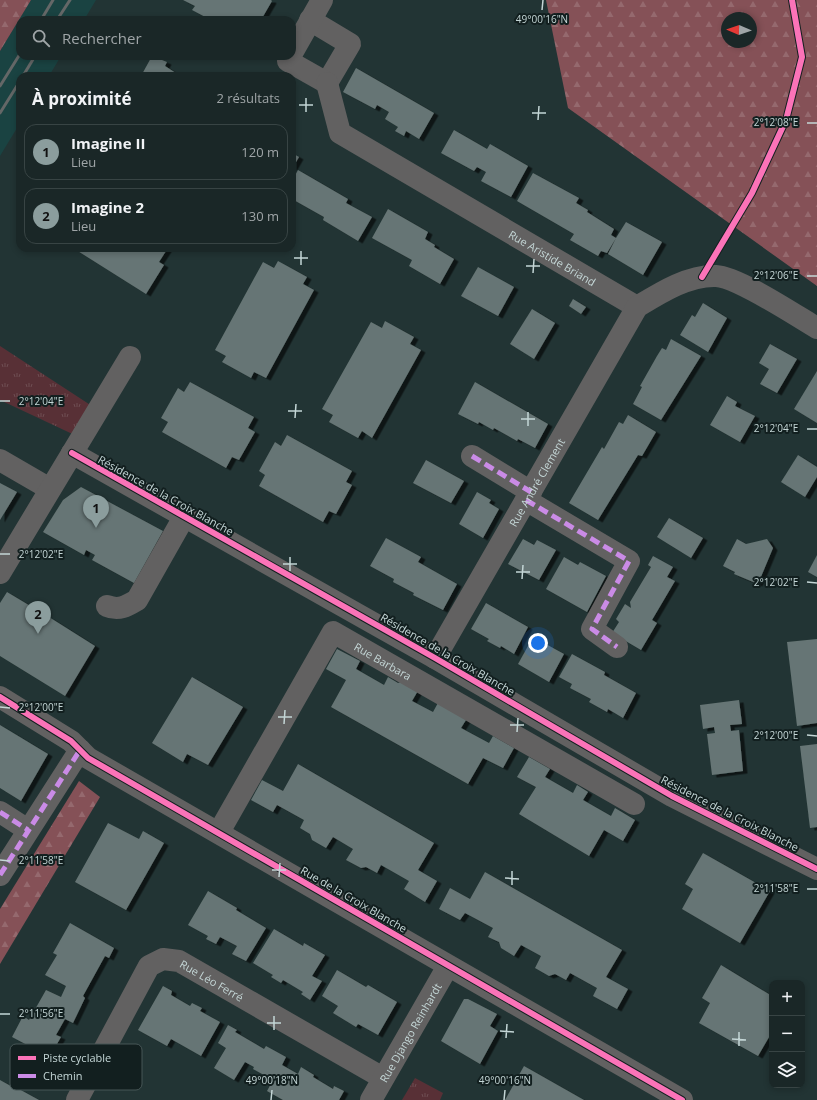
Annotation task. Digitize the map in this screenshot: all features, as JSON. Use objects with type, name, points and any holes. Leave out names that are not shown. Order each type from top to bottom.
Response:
[{"type":"street","points":[[296,46],[322,0]]},
{"type":"street","points":[[288,60],[327,83],[350,44],[310,20]]},
{"type":"street","name":"Rue Aristide Briand","points":[[327,83],[340,133],[637,307]]},
{"type":"street","points":[[637,307],[672,288],[692,280],[716,276],[738,282],[817,328]]},
{"type":"street","name":"Rue André Clement","points":[[435,658],[637,307]]},
{"type":"street","points":[[0,573],[130,357]]},
{"type":"street","name":"Résidence de la Croix Blanche","points":[[72,454],[435,658],[672,796],[817,869]]},
{"type":"street","points":[[472,456],[528,496],[629,562],[592,629],[617,647]]},
{"type":"street","points":[[0,460],[50,489]]},
{"type":"street","points":[[107,606],[115,609],[126,606],[138,600],[184,517]]},
{"type":"street","name":"Rue Barbara","points":[[219,832],[332,632],[634,804]]},
{"type":"street","name":"Rue de la Croix Blanche","points":[[0,697],[71,741],[88,758],[219,832],[448,966],[682,1100]]},
{"type":"street","points":[[0,875],[80,750]]},
{"type":"street","points":[[0,812],[28,830]]},
{"type":"street","name":"Rue Léo Ferré","points":[[108,1044],[150,966],[163,959],[179,960],[383,1078]]},
{"type":"street","name":"Rue Django Reinhardt","points":[[371,1100],[448,966]]},
{"type":"street","name":"Rue Léo Ferré","points":[[77,1100],[82,1090]]},
{"type":"shaded area","points":[[31,0],[96,0],[86,16],[21,16]]},
{"type":"shaded area","points":[[16,25],[16,60],[59,60],[51,72],[16,72],[16,130],[0,156],[0,51]]},
{"type":"green space","points":[[0,0],[31,0],[21,16],[16,16],[16,25],[0,51]]},
{"type":"green space","points":[[546,0],[817,0],[817,286],[568,108]]},
{"type":"green space","points":[[0,346],[98,410],[81,438],[0,400]]},
{"type":"green space","points":[[79,781],[100,797],[0,964],[0,909]]},
{"type":"green space","points":[[415,1078],[443,1093],[440,1100],[402,1100]]},
{"type":"building","points":[[183,0],[272,1],[263,16],[203,16],[192,10],[195,6]]},
{"type":"building","points":[[150,60],[162,60],[167,62],[165,66],[174,72],[143,72]]},
{"type":"building","points":[[356,68],[434,113],[419,139],[406,131],[404,136],[395,131],[398,127],[385,119],[389,112],[377,105],[375,109],[343,92]]},
{"type":"building","points":[[454,130],[487,149],[490,144],[528,166],[511,197],[481,181],[486,172],[477,167],[474,171],[441,153]]},
{"type":"building","points":[[296,155],[299,157],[296,162]]},
{"type":"building","points":[[298,170],[348,199],[346,203],[372,217],[358,241],[323,220],[324,217],[296,201],[296,174]]},
{"type":"building","points":[[533,173],[579,198],[576,203],[588,210],[587,212],[614,229],[611,235],[616,238],[607,253],[601,251],[598,256],[570,240],[574,234],[517,201]]},
{"type":"building","points":[[388,209],[428,232],[425,239],[435,245],[434,247],[454,259],[440,284],[409,266],[412,260],[372,238]]},
{"type":"building","points":[[626,222],[662,242],[643,275],[608,254]]},
{"type":"building","points":[[79,252],[165,252],[159,262],[164,265],[146,294]]},
{"type":"building","points":[[278,261],[307,277],[303,284],[314,290],[266,378],[254,372],[251,378],[222,362],[226,356],[215,350],[263,262],[274,268]]},
{"type":"building","points":[[478,267],[514,287],[498,316],[461,296]]},
{"type":"building","points":[[573,299],[586,307],[581,314],[569,306]]},
{"type":"building","points":[[703,303],[727,318],[708,352],[680,335],[692,315],[695,317]]},
{"type":"building","points":[[532,309],[555,323],[534,359],[510,344]]},
{"type":"building","points":[[385,321],[414,337],[410,344],[421,350],[372,438],[362,431],[358,438],[329,422],[333,415],[322,409],[371,322],[382,328]]},
{"type":"building","points":[[671,339],[701,356],[661,420],[633,404],[642,387],[640,386],[657,356],[662,348],[666,350]]},
{"type":"building","points":[[770,344],[797,359],[777,393],[760,384],[769,369],[759,363]]},
{"type":"building","points":[[817,371],[817,423],[794,409]]},
{"type":"building","points":[[190,382],[254,417],[248,428],[255,432],[239,460],[232,457],[226,468],[162,432],[168,422],[161,418],[178,388],[184,392]]},
{"type":"building","points":[[475,382],[548,424],[535,448],[518,439],[517,441],[494,428],[493,430],[479,422],[478,424],[458,414]]},
{"type":"building","points":[[727,396],[737,402],[735,406],[755,416],[740,442],[710,425]]},
{"type":"building","points":[[628,415],[656,432],[642,456],[638,455],[598,520],[569,503],[602,447],[604,449],[619,422],[623,424]]},
{"type":"building","points":[[287,435],[352,471],[346,482],[352,485],[336,514],[329,511],[323,522],[259,486],[265,475],[259,471],[275,442],[281,446]]},
{"type":"building","points":[[798,455],[817,467],[817,477],[805,497],[781,482]]},
{"type":"building","points":[[426,460],[464,481],[451,503],[413,483]]},
{"type":"building","points":[[0,483],[17,492],[0,520]]},
{"type":"building","points":[[81,487],[163,531],[134,583],[92,560],[95,555],[86,550],[84,555],[43,532],[63,500]]},
{"type":"building","points":[[477,492],[491,500],[489,503],[499,509],[483,538],[459,524]]},
{"type":"building","points":[[669,518],[703,538],[691,558],[657,537]]},
{"type":"building","points":[[386,538],[421,557],[418,562],[457,584],[443,610],[413,595],[414,593],[393,582],[394,579],[370,566]]},
{"type":"building","points":[[523,539],[534,545],[537,540],[556,550],[539,580],[508,564]]},
{"type":"building","points":[[737,539],[746,544],[767,539],[773,548],[758,584],[734,574],[735,572],[723,566]]},
{"type":"building","points":[[817,555],[817,577],[808,572]]},
{"type":"building","points":[[653,556],[673,567],[667,577],[675,581],[652,620],[657,623],[641,650],[612,633],[619,622],[616,619],[625,604],[631,608],[630,602],[651,567],[648,565]]},
{"type":"building","points":[[564,557],[578,565],[580,562],[606,576],[587,612],[546,589]]},
{"type":"building","points":[[7,592],[42,613],[40,618],[46,622],[49,617],[95,646],[65,696],[0,656],[0,603]]},
{"type":"building","points":[[486,603],[528,627],[514,654],[501,646],[500,648],[487,641],[489,639],[471,629]]},
{"type":"building","points":[[533,637],[564,654],[549,682],[518,664]]},
{"type":"building","points":[[817,639],[817,723],[797,726],[787,642]]},
{"type":"building","points":[[337,649],[360,661],[356,669],[384,685],[388,677],[398,683],[404,681],[419,689],[412,701],[433,712],[439,701],[466,720],[461,728],[489,743],[493,736],[514,748],[503,768],[483,758],[468,784],[331,707],[346,680],[326,669]]},
{"type":"building","points":[[572,654],[605,672],[604,675],[636,693],[623,718],[608,709],[607,712],[589,702],[591,699],[570,688],[572,684],[559,677]]},
{"type":"building","points":[[192,677],[243,707],[208,765],[187,754],[183,762],[152,743]]},
{"type":"building","points":[[739,700],[742,724],[730,725],[731,731],[739,730],[743,771],[712,775],[707,734],[715,733],[714,727],[703,729],[700,705]]},
{"type":"building","points":[[0,725],[48,754],[21,801],[0,788]]},
{"type":"building","points":[[817,744],[817,827],[810,828],[800,746]]},
{"type":"building","points":[[529,757],[550,769],[545,777],[573,793],[577,785],[588,792],[583,800],[611,816],[615,808],[635,820],[623,841],[604,830],[589,856],[519,814],[536,787],[517,777]]},
{"type":"building","points":[[298,764],[434,843],[418,870],[437,881],[425,902],[404,889],[409,881],[381,865],[377,873],[366,867],[361,868],[346,860],[353,849],[333,837],[326,848],[312,840],[310,834],[300,828],[304,820],[277,805],[273,812],[251,800],[262,780],[283,791]]},
{"type":"building","points":[[108,823],[139,839],[143,831],[164,843],[126,910],[75,882]]},
{"type":"building","points":[[703,853],[770,891],[740,943],[682,909],[693,889],[685,884]]},
{"type":"building","points":[[485,872],[622,950],[606,977],[628,989],[617,1009],[593,996],[597,988],[570,973],[566,980],[555,974],[549,976],[535,968],[541,956],[521,945],[514,956],[501,948],[499,942],[488,937],[493,928],[465,913],[460,920],[439,909],[450,888],[470,899]]},
{"type":"building","points":[[208,891],[237,908],[236,910],[266,928],[246,961],[232,954],[237,946],[220,937],[216,944],[206,939],[208,936],[188,925]]},
{"type":"building","points":[[70,923],[114,948],[109,958],[105,956],[83,996],[85,998],[73,1023],[65,1019],[56,1035],[61,1037],[57,1044],[25,1044],[12,1037],[23,1016],[29,1020],[46,990],[61,997],[66,986],[45,975],[57,955],[53,953]]},
{"type":"building","points":[[274,929],[303,946],[304,943],[325,955],[312,976],[322,981],[310,1000],[301,994],[303,992],[283,980],[281,983],[271,977],[273,975],[253,963]]},
{"type":"building","points":[[721,965],[769,994],[769,1037],[758,1056],[699,1023],[710,1003],[702,998]]},
{"type":"building","points":[[337,970],[366,987],[368,985],[397,1002],[378,1035],[358,1024],[356,1027],[333,1013],[338,1006],[322,996]]},
{"type":"building","points":[[163,986],[172,991],[171,995],[190,1006],[192,1003],[202,1008],[200,1011],[220,1022],[201,1056],[171,1039],[167,1046],[138,1030]]},
{"type":"building","points":[[464,999],[468,999],[497,1014],[490,1026],[498,1031],[480,1064],[441,1041]]},
{"type":"building","points":[[228,1025],[237,1030],[235,1032],[264,1049],[266,1046],[286,1057],[282,1065],[298,1074],[301,1067],[314,1075],[313,1077],[333,1089],[334,1086],[344,1091],[339,1100],[283,1100],[267,1091],[273,1080],[253,1069],[254,1067],[245,1062],[234,1080],[214,1068],[226,1048],[218,1043]]},
{"type":"building","points":[[524,1066],[584,1100],[505,1100]]},
{"type":"building","points":[[0,1080],[10,1086],[10,1090],[21,1090],[39,1100],[0,1100]]},
{"type":"railway","points":[[43,16],[53,0]]},
{"type":"railway","points":[[60,16],[70,0]]},
{"type":"railway","points":[[0,86],[16,60]]},
{"type":"railway","points":[[25,72],[33,60]]},
{"type":"railway","points":[[0,113],[16,87]]},
{"type":"marked path","points":[[472,456],[531,492]]},
{"type":"marked path","points":[[526,500],[629,561],[592,629],[617,647]]},
{"type":"marked path","points":[[0,875],[80,750]]},
{"type":"marked path","points":[[0,812],[28,830]]},
{"type":"cycle path","points":[[702,277],[752,193],[786,120],[802,57],[792,0]]},
{"type":"cycle path","points":[[72,453],[435,658],[672,796],[817,869]]},
{"type":"cycle path","points":[[0,697],[71,741],[88,758],[682,1100]]},
{"type":"place","name":"Imagine II","points":[[96,528]]},
{"type":"place","name":"Imagine 2","points":[[38,634]]}]
